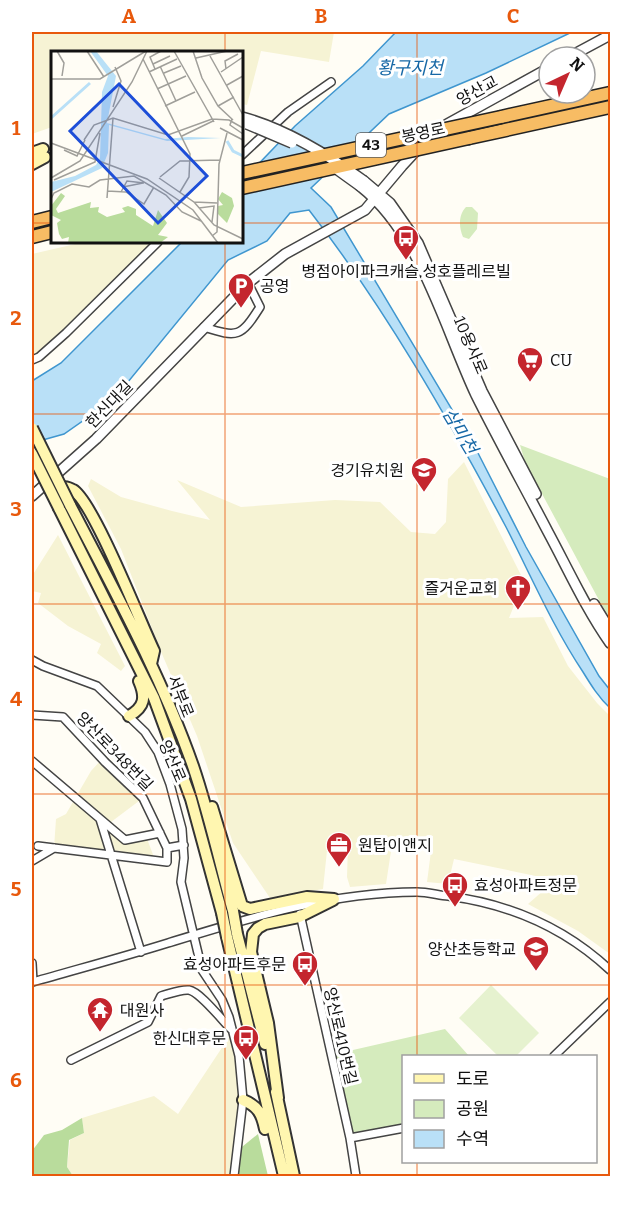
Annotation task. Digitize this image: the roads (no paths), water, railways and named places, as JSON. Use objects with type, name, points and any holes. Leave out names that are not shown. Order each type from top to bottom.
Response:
[{"type":"highway","name":"봉영로","points":[[243,173],[610,93]]},
{"type":"highway","name":"봉영로","points":[[243,188],[610,107]]},
{"type":"highway","points":[[32,222],[51,217]]},
{"type":"highway","points":[[32,237],[51,232]]},
{"type":"main road","points":[[32,153],[48,151]]},
{"type":"main road","points":[[32,164],[48,151]]},
{"type":"main road","points":[[32,428],[64,507]]},
{"type":"main road","points":[[32,454],[64,507]]},
{"type":"main road","points":[[47,482],[52,489],[63,487],[75,491],[89,511],[114,559],[154,651],[151,664]]},
{"type":"main road","name":"서부로","points":[[64,507],[103,595],[145,679],[172,744],[227,912]]},
{"type":"main road","name":"서부로","points":[[64,507],[151,664],[187,750],[212,831],[227,912]]},
{"type":"main road","points":[[103,595],[144,692],[141,708],[129,716]]},
{"type":"main road","points":[[187,750],[202,777],[242,906],[250,909],[307,897],[334,899]]},
{"type":"main road","points":[[294,1176],[278,1098],[268,1023],[251,952],[251,943],[253,934],[265,924],[299,917],[334,899]]},
{"type":"main road","points":[[227,912],[283,1176]]},
{"type":"main road","points":[[232,936],[278,1098]]},
{"type":"main road","points":[[243,1100],[258,1109],[262,1116],[273,1162],[283,1176]]},
{"type":"street","points":[[591,45],[610,35]]},
{"type":"street","name":"양산교","points":[[317,236],[359,214],[378,196],[427,139],[442,127],[537,75]]},
{"type":"street","points":[[243,154],[288,112],[331,82]]},
{"type":"street","name":"10용사로","points":[[243,117],[293,136],[362,183],[378,196],[418,243],[482,391],[585,589],[610,630]]},
{"type":"street","name":"10용사로","points":[[243,123],[298,146],[362,183]]},
{"type":"street","name":"10용사로","points":[[398,221],[476,394],[583,598],[610,643]]},
{"type":"street","name":"한신대길","points":[[32,496],[96,439],[248,283],[285,254],[317,236]]},
{"type":"street","points":[[32,360],[39,357],[66,333],[157,243]]},
{"type":"street","points":[[204,327],[223,334],[238,333],[246,329],[260,307],[248,283]]},
{"type":"street","name":"양산로","points":[[32,660],[97,686],[145,732],[158,752],[170,784],[182,829],[184,845],[181,882],[193,936],[202,970],[222,1000],[233,1031],[241,1069],[243,1100],[234,1176]]},
{"type":"street","name":"양산로348번길","points":[[32,715],[63,717],[143,798],[167,848]]},
{"type":"street","points":[[32,761],[125,840],[160,833]]},
{"type":"street","points":[[100,819],[141,952]]},
{"type":"street","points":[[38,846],[167,862],[167,848],[184,845]]},
{"type":"street","points":[[32,861],[54,848]]},
{"type":"street","points":[[32,963],[32,983],[141,952],[210,929],[317,902],[418,892],[464,898],[524,914],[575,941],[610,970]]},
{"type":"street","points":[[299,917],[306,905]]},
{"type":"street","name":"양산로410번길","points":[[299,917],[350,1138],[356,1176]]},
{"type":"street","points":[[71,1060],[148,1022],[161,996],[188,990],[201,995],[211,1009],[233,1031]]},
{"type":"street","points":[[555,1055],[610,1002]]},
{"type":"street","points":[[350,1138],[402,1128]]},
{"type":"water","name":"황구지천","points":[[396,32],[572,32],[545,45],[537,45],[537,49],[486,73],[389,114],[311,188],[331,207],[478,453],[526,547],[599,676],[610,690],[610,708],[602,700],[572,655],[484,486],[414,364],[364,286],[309,210],[290,213],[267,241],[228,260],[114,399],[64,434],[32,443],[32,381],[61,363],[181,243],[243,243],[243,180],[295,126],[363,66]]},
{"type":"place","name":"병점아이파크캐슬.성호플레르빌","points":[[406,261]]},
{"type":"place","name":"공영","points":[[241,309]]},
{"type":"place","name":"CU","points":[[530,383]]},
{"type":"place","name":"경기유치원","points":[[424,493]]},
{"type":"place","name":"즐거운교회","points":[[518,611]]},
{"type":"place","name":"원탑이앤지","points":[[339,868]]},
{"type":"place","name":"효성아파트정문","points":[[455,908]]},
{"type":"place","name":"양산초등학교","points":[[536,972]]},
{"type":"place","name":"효성아파트후문","points":[[305,987]]},
{"type":"place","name":"대원사","points":[[100,1033]]},
{"type":"place","name":"한신대후문","points":[[246,1061]]},
{"type":"water label","name":"삼미천","points":[[460,431]]}]
